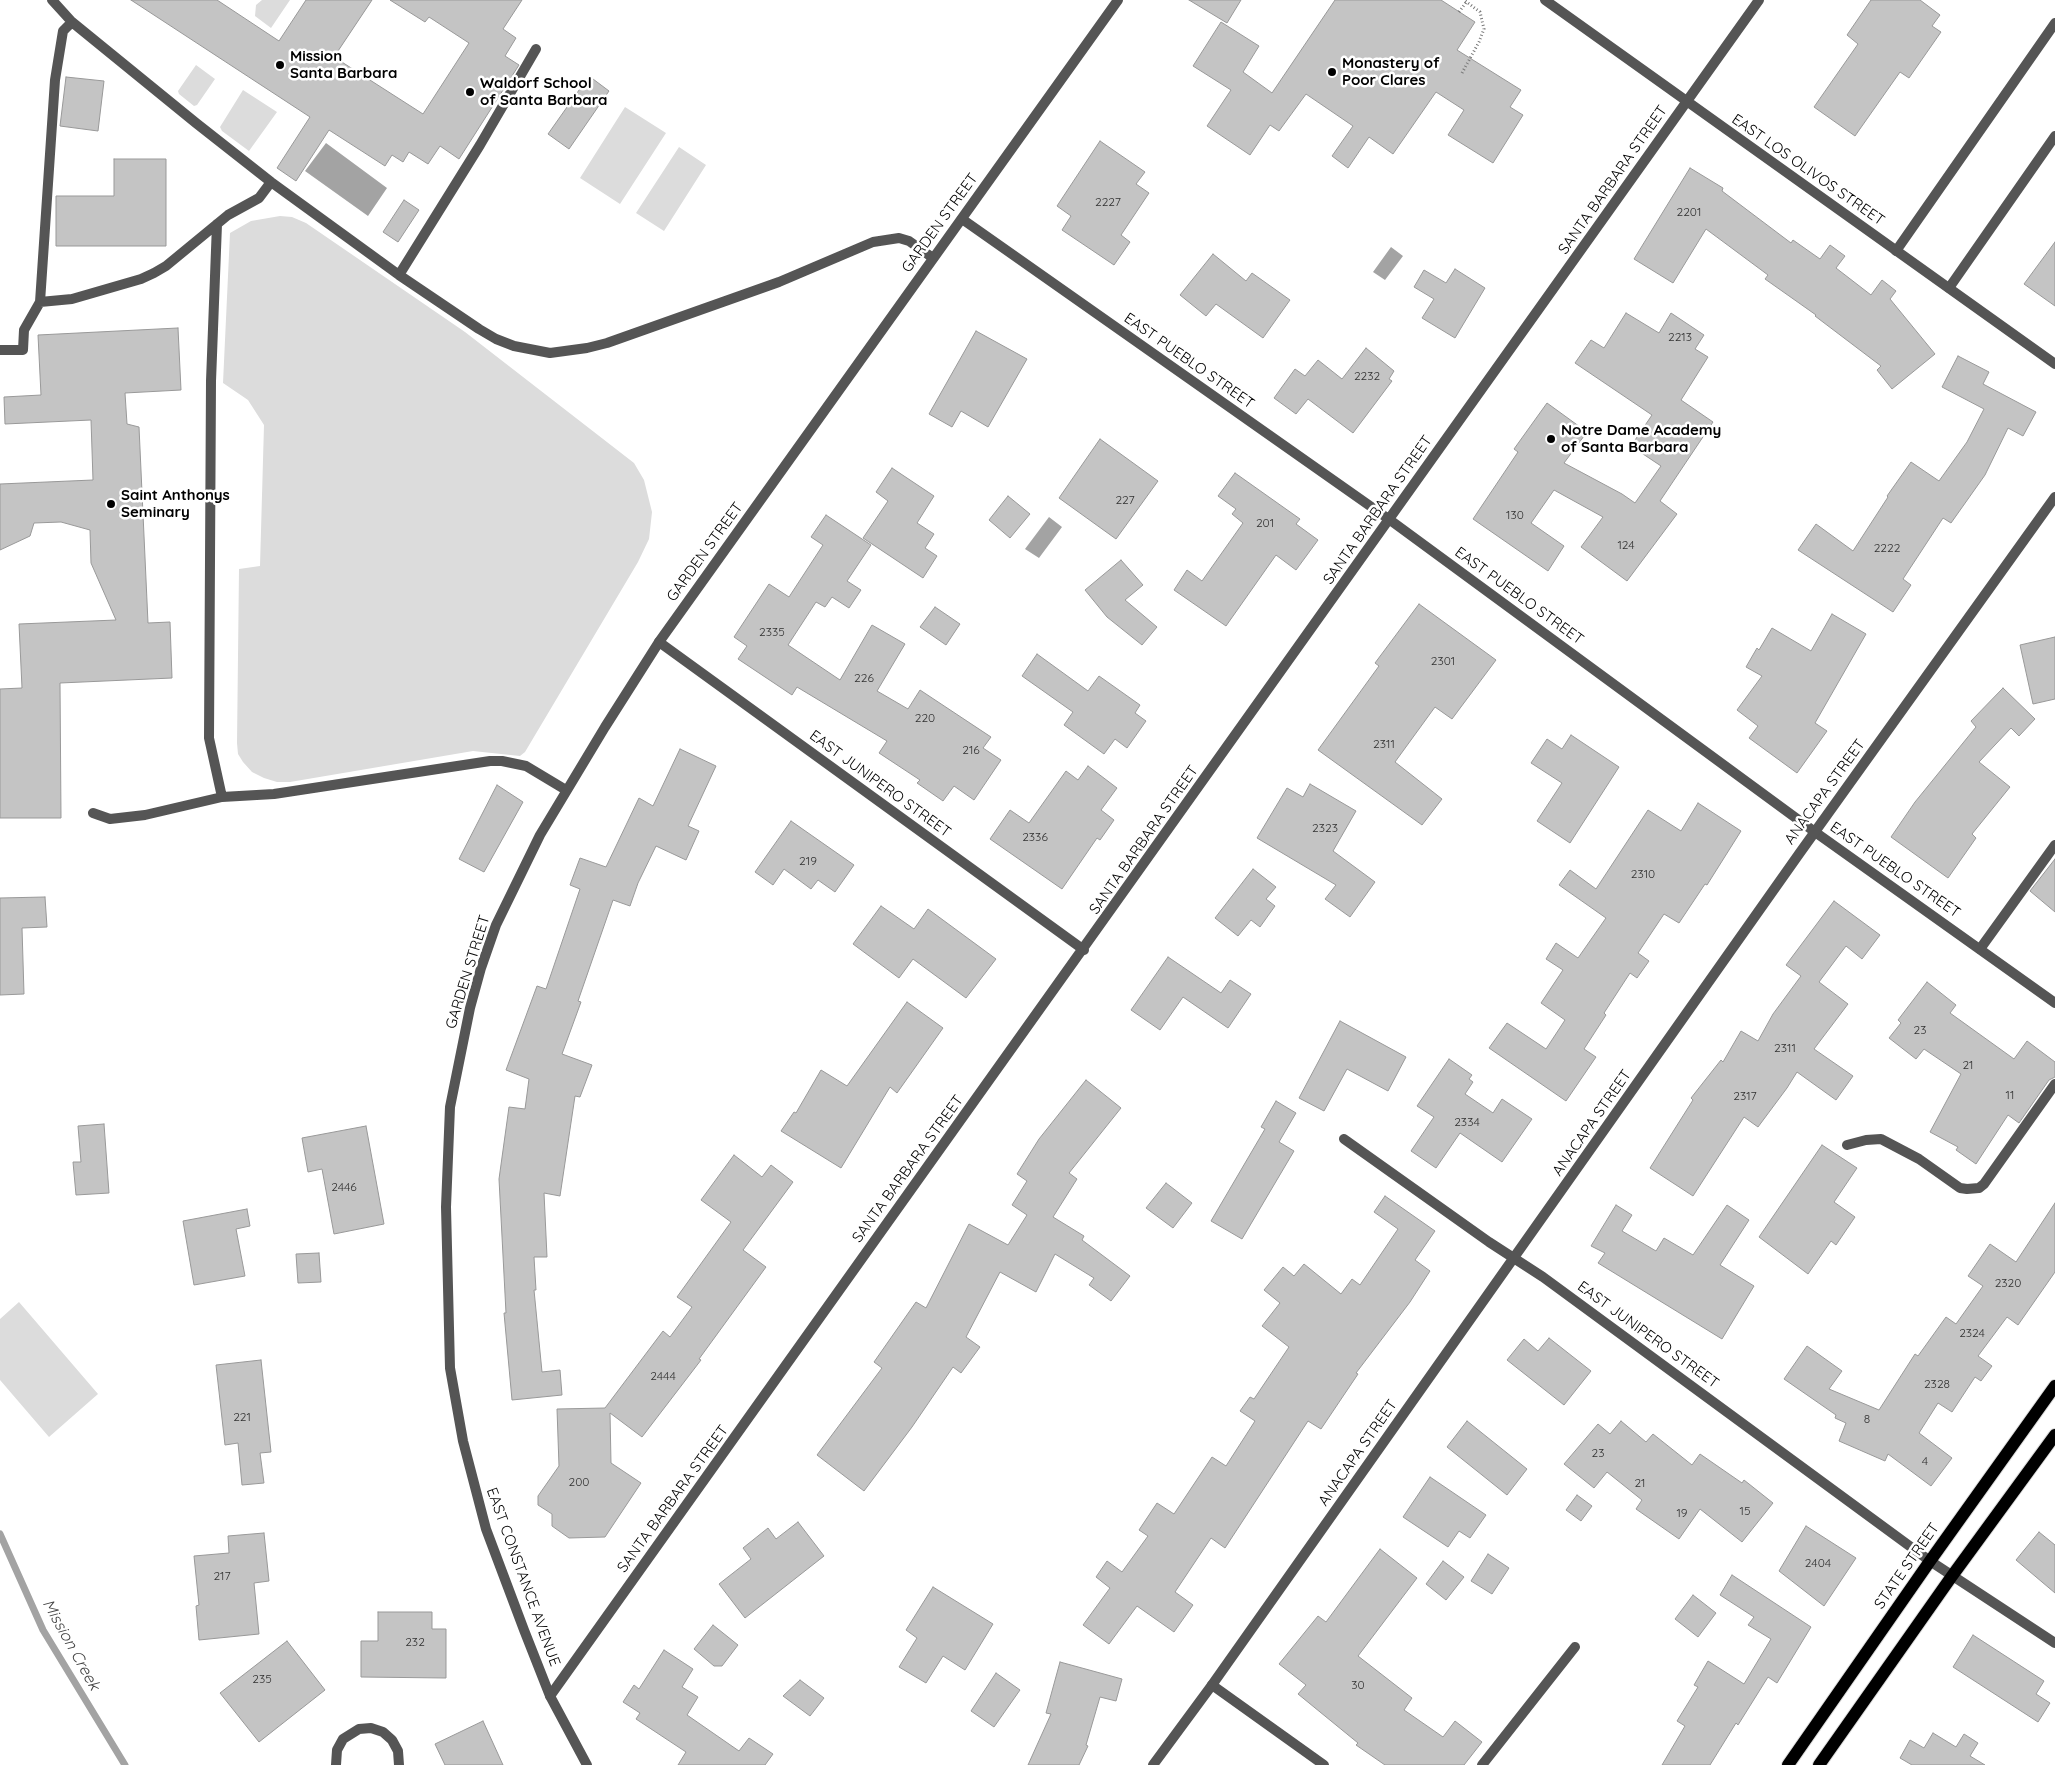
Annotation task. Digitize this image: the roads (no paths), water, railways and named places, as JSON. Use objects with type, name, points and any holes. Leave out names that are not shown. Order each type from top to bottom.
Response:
[{"type":"main road","name":"STATE STREET","points":[[1788,1765],[2055,1386]]},
{"type":"main road","points":[[1820,1765],[1952,1576],[2055,1434]]},
{"type":"street","points":[[52,0],[72,22],[271,182],[399,275],[496,339],[523,349],[550,353],[588,348],[637,333],[779,282],[873,242],[899,238],[909,242],[933,258]]},
{"type":"street","name":"GARDEN STREET","points":[[447,1182],[452,1098],[468,1017],[481,968],[496,925],[540,835],[659,642],[1118,0]]},
{"type":"street","name":"EAST LOS OLIVOS STREET","points":[[1545,0],[2055,364]]},
{"type":"street","name":"SANTA BARBARA STREET","points":[[550,1696],[1084,950],[1759,0]]},
{"type":"street","points":[[0,350],[23,350],[24,330],[40,302],[55,80],[63,31],[72,22]]},
{"type":"street","points":[[1896,251],[2055,23]]},
{"type":"street","points":[[399,275],[480,145],[536,49]]},
{"type":"street","points":[[1949,288],[2055,136]]},
{"type":"street","points":[[40,302],[72,299],[141,279],[166,266],[239,207],[259,198],[271,182]]},
{"type":"street","name":"EAST PUEBLO STREET","points":[[962,219],[1390,520],[1815,832],[2055,1003]]},
{"type":"street","points":[[217,224],[211,381],[209,738],[222,797]]},
{"type":"street","name":"ANACAPA STREET","points":[[1153,1765],[1212,1685],[1815,832],[2055,497]]},
{"type":"street","name":"EAST JUNIPERO STREET","points":[[659,642],[1084,950]]},
{"type":"street","points":[[93,813],[110,819],[145,815],[222,797],[274,794],[490,761],[502,761],[526,766],[566,790]]},
{"type":"street","points":[[1980,949],[2055,845]]},
{"type":"street","points":[[1847,1145],[1866,1140],[1880,1139],[1919,1159],[1960,1188],[1979,1188],[1984,1184],[2055,1084]]},
{"type":"street","name":"EAST JUNIPERO STREET","points":[[1344,1139],[1542,1277],[1930,1561],[2055,1643]]},
{"type":"street","name":"EAST CONSTANCE AVENUE","points":[[447,1182],[450,1368],[456,1408],[470,1474],[486,1529],[550,1696],[587,1765]]},
{"type":"street","points":[[1482,1765],[1576,1647]]},
{"type":"street","points":[[1212,1685],[1324,1765]]},
{"type":"street","points":[[336,1765],[337,1750],[343,1739],[359,1729],[371,1728],[383,1732],[392,1740],[398,1751],[399,1765]]},
{"type":"waterway","name":"Mission Creek","points":[[0,1534],[43,1630],[125,1765]]},
{"type":"place","name":"Mission Santa Barbara","points":[[280,65]]},
{"type":"place","name":"Monastery of Poor Clares","points":[[1332,72]]},
{"type":"place","name":"Waldorf School of Santa Barbara","points":[[470,92]]},
{"type":"place","name":"Notre Dame Academy of Santa Barbara","points":[[1551,439]]},
{"type":"place","name":"Saint Anthonys Seminary","points":[[111,504]]}]
